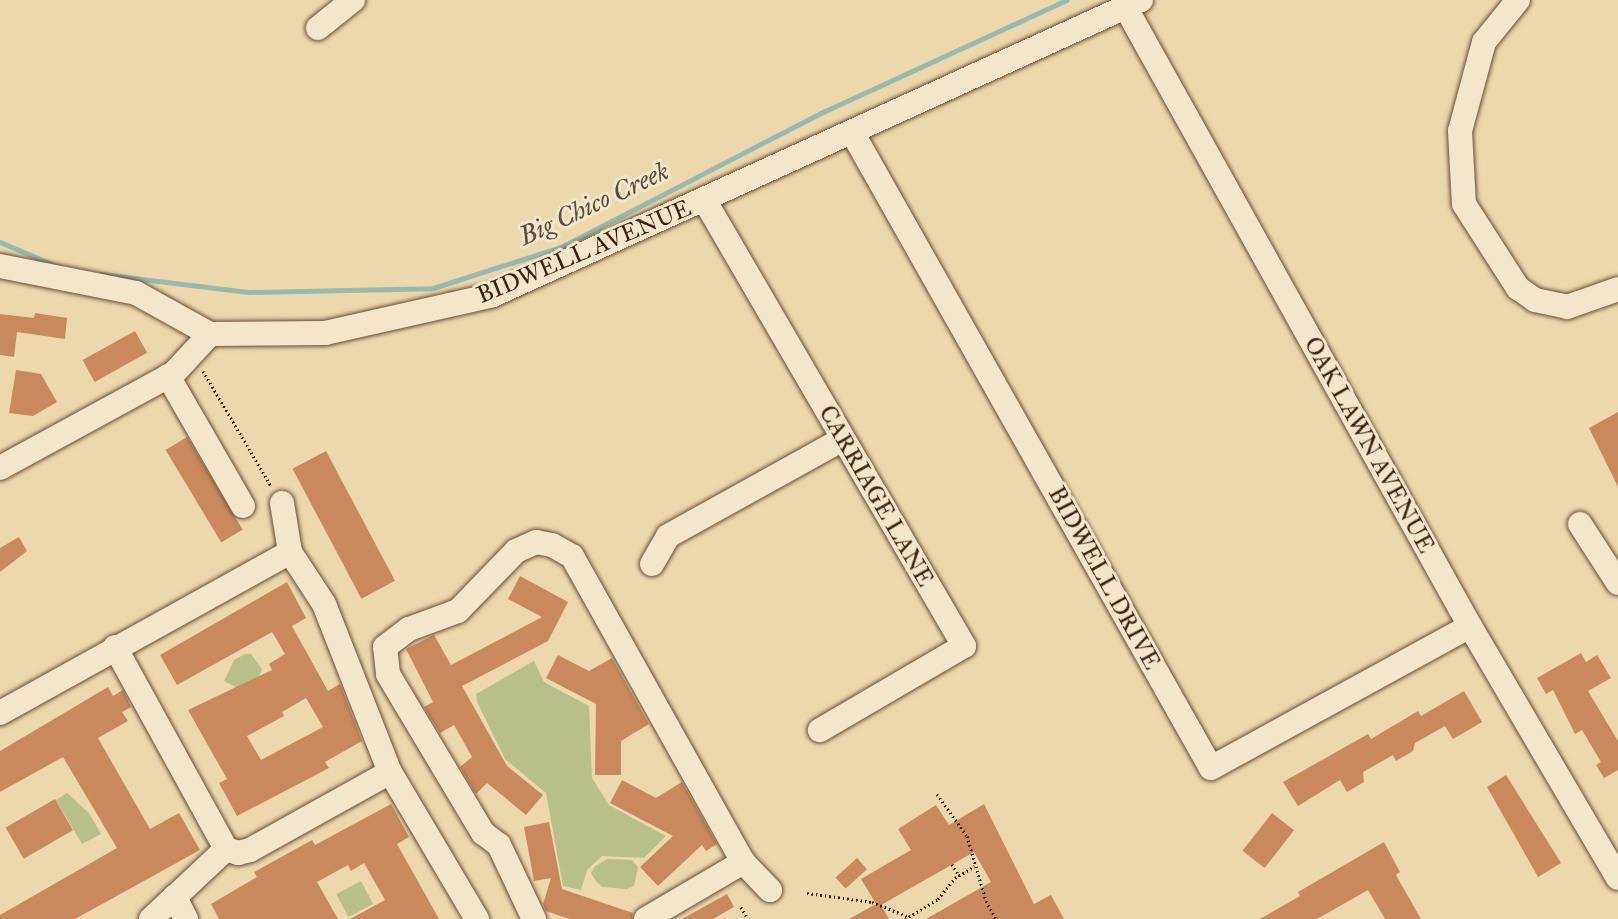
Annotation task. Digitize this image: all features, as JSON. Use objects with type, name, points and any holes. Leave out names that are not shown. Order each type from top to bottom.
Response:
[{"type":"street","points":[[318,28],[353,0]]},
{"type":"street","points":[[1518,0],[1484,42],[1460,131],[1464,204],[1518,288],[1535,300],[1567,307],[1618,289]]},
{"type":"street","name":"BIDWELL AVENUE","points":[[0,266],[136,293],[210,334],[325,333],[494,296],[1133,4]]},
{"type":"street","name":"OAK LAWN AVENUE","points":[[1133,4],[1470,626],[1618,878]]},
{"type":"street","name":"BIDWELL DRIVE","points":[[852,132],[1211,768],[1470,626]]},
{"type":"street","name":"CARRIAGE LANE","points":[[705,201],[964,646],[820,730]]},
{"type":"street","points":[[0,468],[168,376],[210,334]]},
{"type":"street","points":[[168,376],[243,506]]},
{"type":"street","points":[[652,564],[669,536],[843,439]]},
{"type":"street","points":[[276,495],[291,552],[324,604],[390,772],[477,919]]},
{"type":"street","points":[[1580,524],[1618,583]]},
{"type":"street","points":[[534,919],[499,845],[483,833],[388,674],[385,647],[409,629],[459,611],[516,551],[536,543],[552,545],[572,556],[743,862],[770,890]]},
{"type":"street","points":[[0,713],[115,647],[291,552]]},
{"type":"street","points":[[115,647],[226,849],[238,853],[250,850],[390,772]]},
{"type":"street","points":[[151,919],[226,849]]},
{"type":"street","points":[[646,919],[743,862]]},
{"type":"street","points":[[175,897],[186,919]]},
{"type":"path","points":[[201,367],[276,495]]},
{"type":"path","points":[[937,794],[963,830],[996,919]]},
{"type":"path","points":[[952,864],[959,876]]},
{"type":"path","points":[[807,893],[873,902],[907,918],[939,899],[959,876],[975,866]]},
{"type":"path","points":[[741,907],[748,919]]},
{"type":"green space","points":[[245,654],[251,654],[262,669],[259,677],[238,688],[224,681],[234,660]]},
{"type":"green space","points":[[534,661],[544,682],[589,706],[592,778],[609,805],[666,836],[644,858],[602,856],[587,870],[581,890],[563,886],[546,793],[505,759],[477,702],[476,694]]},
{"type":"green space","points":[[67,793],[89,813],[101,834],[82,844],[56,800]]},
{"type":"green space","points":[[607,859],[632,860],[638,867],[634,886],[627,889],[602,887],[595,880],[591,873],[595,866]]},
{"type":"green space","points":[[361,881],[373,904],[348,917],[336,894]]},
{"type":"building","points":[[35,313],[67,318],[65,339],[17,332],[14,357],[0,355],[0,314],[34,318]]},
{"type":"building","points":[[135,331],[147,353],[95,382],[83,360]]},
{"type":"building","points":[[16,370],[41,374],[57,402],[33,416],[9,413]]},
{"type":"building","points":[[1618,412],[1618,487],[1589,428]]},
{"type":"building","points":[[187,437],[243,530],[221,542],[166,450]]},
{"type":"building","points":[[326,451],[395,581],[361,599],[292,469]]},
{"type":"building","points":[[19,537],[27,551],[0,572],[0,548]]},
{"type":"building","points":[[520,576],[568,602],[548,641],[462,686],[507,766],[543,795],[526,815],[487,783],[476,794],[460,767],[472,757],[454,725],[440,733],[424,707],[433,702],[406,649],[434,635],[451,665],[542,617],[508,599]]},
{"type":"building","points":[[287,582],[306,618],[292,626],[328,691],[340,684],[362,741],[325,762],[329,768],[237,816],[219,783],[227,779],[188,710],[272,670],[269,664],[285,654],[272,632],[177,685],[160,655]],"holes":[[[306,698],[323,727],[261,760],[247,736],[284,716],[282,712]]]},
{"type":"building","points":[[1581,653],[1586,662],[1597,655],[1611,678],[1588,691],[1618,741],[1618,770],[1604,778],[1596,765],[1601,762],[1582,730],[1575,734],[1553,690],[1546,694],[1537,678]]},
{"type":"building","points":[[558,655],[589,671],[612,658],[649,724],[621,741],[621,775],[595,775],[596,704],[546,678]]},
{"type":"building","points":[[108,687],[113,696],[123,690],[131,707],[122,712],[128,721],[98,738],[150,829],[179,813],[200,850],[75,919],[0,919],[0,915],[117,848],[63,757],[0,792],[0,751]]},
{"type":"building","points":[[1464,691],[1482,722],[1453,739],[1445,726],[1415,743],[1413,751],[1396,761],[1393,755],[1363,772],[1364,782],[1347,792],[1340,780],[1298,806],[1283,782],[1368,734],[1371,739],[1418,711],[1421,716]]},
{"type":"building","points":[[1506,775],[1561,863],[1538,877],[1487,787]]},
{"type":"building","points":[[622,780],[656,798],[682,782],[717,844],[706,851],[702,845],[658,886],[640,867],[673,836],[610,803]]},
{"type":"building","points":[[55,799],[73,830],[24,859],[6,828]]},
{"type":"building","points":[[391,804],[409,837],[397,844],[439,919],[350,919],[385,900],[364,863],[351,871],[348,865],[317,882],[338,919],[219,919],[211,904],[257,877],[254,872],[312,840],[315,845]]},
{"type":"building","points":[[984,804],[1034,904],[1051,895],[1064,919],[926,919],[991,882],[974,852],[881,905],[889,919],[849,919],[876,904],[861,879],[911,850],[898,829],[936,805],[949,825]]},
{"type":"building","points":[[1272,813],[1294,830],[1265,868],[1242,851]]},
{"type":"building","points":[[549,822],[562,889],[633,913],[632,919],[569,919],[546,911],[543,904],[551,878],[534,881],[524,827]]},
{"type":"building","points":[[1384,842],[1400,872],[1396,875],[1421,919],[1385,919],[1368,890],[1317,919],[1260,919],[1300,896],[1298,892]]},
{"type":"building","points":[[857,858],[867,869],[845,889],[835,877]]},
{"type":"building","points":[[727,894],[734,907],[713,919],[682,919]]},
{"type":"waterway","name":"Big Chico Creek","points":[[101,274],[248,292],[433,288],[561,247],[823,112],[1066,0]]},
{"type":"waterway","name":"Big Chico Creek","points":[[0,242],[59,267]]}]
